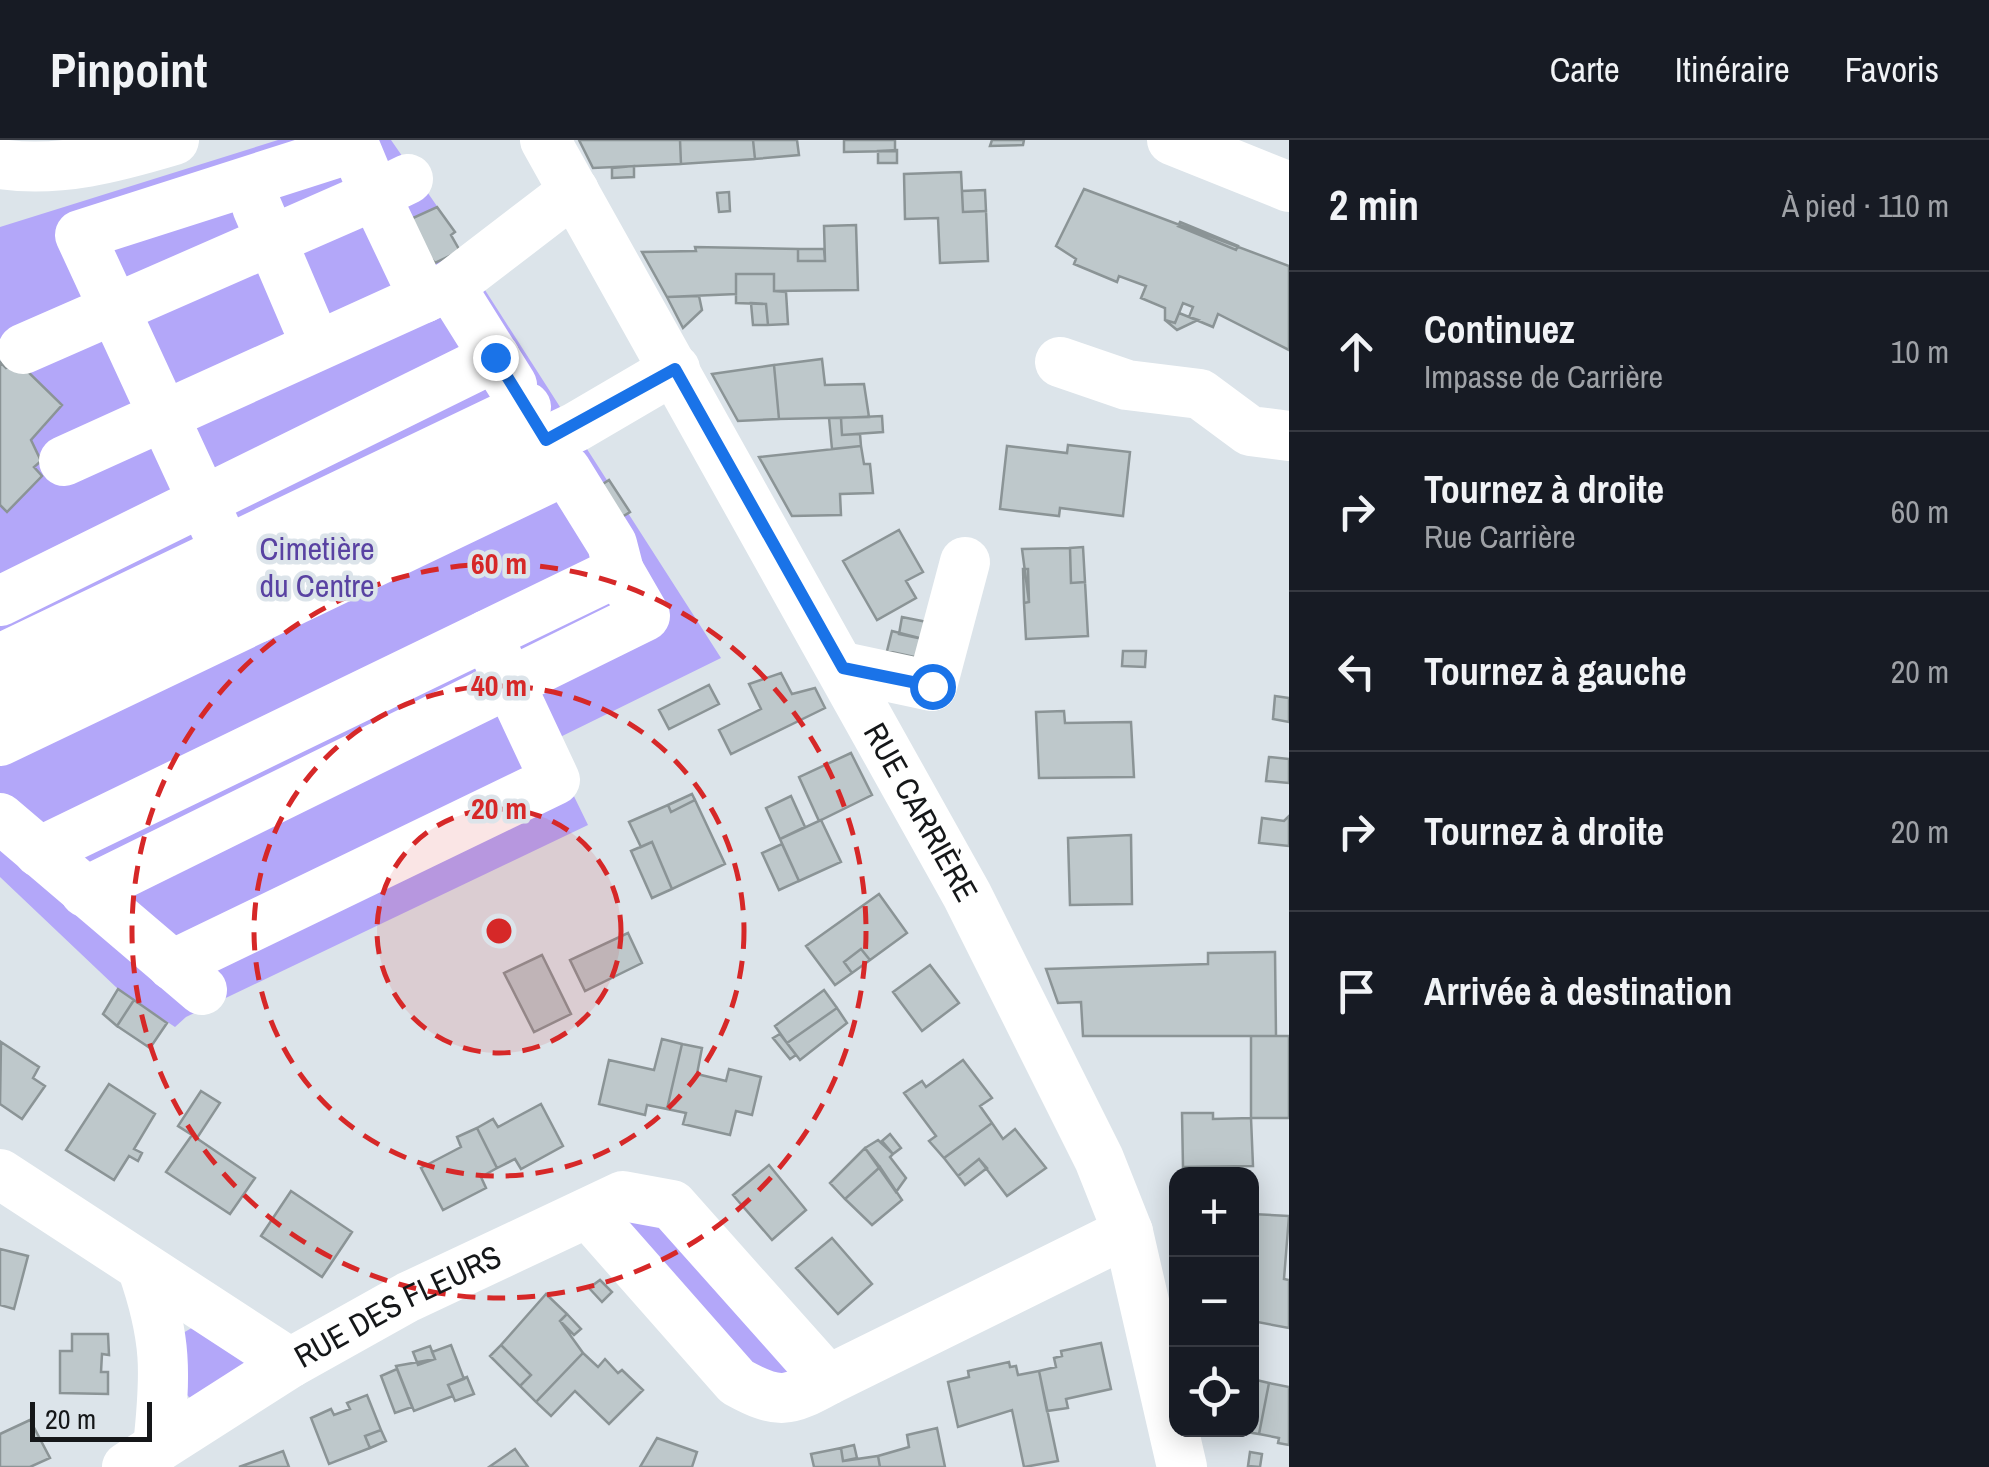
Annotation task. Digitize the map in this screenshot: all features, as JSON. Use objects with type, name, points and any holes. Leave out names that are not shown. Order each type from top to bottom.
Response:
[{"type":"street","points":[[12,177],[120,156],[174,140]]},
{"type":"street","name":"RUE CARRIÈRE","points":[[546,140],[976,913],[1099,1159],[1128,1232],[1182,1467]]},
{"type":"street","points":[[1172,140],[1289,187]]},
{"type":"street","points":[[85,892],[645,616],[619,572],[612,544],[495,357],[437,292],[391,187],[363,143],[80,236],[241,585]]},
{"type":"street","points":[[246,182],[316,345]]},
{"type":"street","points":[[24,349],[391,187]]},
{"type":"street","points":[[64,461],[437,292],[574,191]]},
{"type":"street","points":[[0,601],[495,357]]},
{"type":"street","points":[[1060,362],[1127,385],[1200,394],[1250,431],[1289,436]]},
{"type":"street","points":[[0,701],[546,439],[675,369]]},
{"type":"street","points":[[0,741],[241,585],[546,439]]},
{"type":"street","points":[[843,668],[932,686],[965,562]]},
{"type":"street","points":[[38,852],[619,572]]},
{"type":"street","points":[[0,659],[241,585]]},
{"type":"street","points":[[0,818],[187,978],[554,780],[487,635]]},
{"type":"street","name":"RUE DES FLEURS","points":[[4,1179],[290,1363],[408,1297],[623,1196],[672,1205],[828,1380]]},
{"type":"street","points":[[588,1213],[737,1382],[762,1395],[789,1401],[1128,1232]]},
{"type":"street","points":[[142,1267],[162,1323],[166,1380],[142,1457]]},
{"type":"street","points":[[142,1457],[290,1363]]},
{"type":"green space","name":"Cimetière du Centre","points":[[278,140],[391,140],[455,232],[451,235],[460,251],[721,658],[548,743],[588,825],[186,1017],[175,1027],[118,989],[0,877],[0,505],[42,476],[34,467],[41,460],[31,440],[45,426],[0,341],[0,227]]},
{"type":"green space","points":[[604,1216],[669,1217],[812,1377],[753,1379]]},
{"type":"green space","points":[[195,1326],[246,1363],[191,1399],[182,1390],[183,1333]]},
{"type":"building","points":[[579,140],[680,140],[681,164],[593,168]]},
{"type":"building","points":[[680,140],[753,140],[755,159],[681,164]]},
{"type":"building","points":[[753,140],[797,140],[799,155],[755,159]]},
{"type":"building","points":[[844,140],[895,140],[895,151],[844,152]]},
{"type":"building","points":[[992,140],[1024,140],[1023,145],[990,146]]},
{"type":"building","points":[[897,150],[897,163],[878,163],[878,151]]},
{"type":"building","points":[[634,166],[634,177],[612,178],[612,168]]},
{"type":"building","points":[[961,172],[963,212],[986,211],[988,261],[940,263],[938,218],[905,219],[904,174]]},
{"type":"building","points":[[1084,189],[1289,266],[1289,350],[1218,314],[1213,327],[1189,317],[1193,307],[1183,303],[1175,323],[1165,320],[1165,308],[1141,298],[1146,286],[1119,276],[1117,282],[1074,264],[1076,259],[1056,246]]},
{"type":"building","points":[[985,190],[986,211],[963,212],[962,191]]},
{"type":"building","points":[[729,192],[730,211],[719,212],[717,193]]},
{"type":"building","points":[[437,207],[455,232],[451,235],[460,251],[435,263],[402,223]]},
{"type":"building","points":[[1180,222],[1238,246],[1236,250],[1178,226]]},
{"type":"building","points":[[856,225],[858,290],[774,291],[774,274],[736,274],[736,294],[667,297],[642,252],[696,251],[695,247],[798,249],[798,261],[825,261],[824,226]]},
{"type":"building","points":[[798,249],[824,249],[825,261],[798,261]]},
{"type":"building","points":[[736,274],[774,274],[774,291],[786,292],[788,324],[768,325],[766,304],[736,303]]},
{"type":"building","points":[[699,296],[702,310],[683,328],[667,297]]},
{"type":"building","points":[[751,303],[766,304],[768,325],[753,325]]},
{"type":"building","points":[[1179,313],[1198,320],[1177,330],[1165,320],[1175,323]]},
{"type":"building","points":[[822,359],[825,385],[864,384],[869,417],[779,419],[774,365]]},
{"type":"building","points":[[0,362],[6,368],[18,362],[62,405],[31,440],[41,461],[34,467],[42,476],[7,512],[0,505]]},
{"type":"building","points":[[774,365],[779,419],[738,421],[712,374]]},
{"type":"building","points":[[882,416],[883,432],[842,435],[841,418]]},
{"type":"building","points":[[829,418],[841,418],[842,435],[860,434],[861,446],[832,449]]},
{"type":"building","points":[[1068,445],[1130,452],[1123,516],[1060,508],[1059,516],[1000,509],[1007,446],[1067,453]]},
{"type":"building","points":[[861,446],[864,464],[870,464],[873,493],[840,494],[841,515],[792,516],[759,457]]},
{"type":"building","points":[[609,480],[630,512],[612,523],[592,491]]},
{"type":"building","points":[[899,530],[923,572],[906,581],[916,598],[877,620],[843,561]]},
{"type":"building","points":[[1083,547],[1085,582],[1071,583],[1070,548]]},
{"type":"building","points":[[1070,548],[1071,583],[1085,582],[1088,636],[1026,639],[1024,603],[1029,602],[1022,549]]},
{"type":"building","points":[[1023,569],[1028,569],[1029,602],[1024,603]]},
{"type":"building","points":[[902,617],[927,622],[923,639],[899,634]]},
{"type":"building","points":[[892,631],[923,639],[919,658],[887,651]]},
{"type":"building","points":[[1123,651],[1146,651],[1145,667],[1122,666]]},
{"type":"building","points":[[781,673],[792,694],[815,688],[825,708],[731,754],[719,730],[761,709],[749,684]]},
{"type":"building","points":[[709,685],[719,704],[669,729],[659,710]]},
{"type":"building","points":[[1275,696],[1289,698],[1289,722],[1273,719]]},
{"type":"building","points":[[1064,711],[1065,723],[1131,722],[1134,777],[1039,778],[1036,712]]},
{"type":"building","points":[[851,753],[872,795],[819,821],[799,777]]},
{"type":"building","points":[[1269,757],[1289,759],[1289,783],[1266,781]]},
{"type":"building","points":[[692,794],[695,800],[671,812],[668,805]]},
{"type":"building","points":[[791,796],[805,827],[780,839],[766,808]]},
{"type":"building","points":[[695,800],[725,864],[672,889],[652,842],[641,847],[629,822],[668,805],[671,812]]},
{"type":"building","points":[[1289,816],[1289,846],[1259,843],[1262,818],[1284,821]]},
{"type":"building","points":[[821,820],[841,862],[799,881],[780,839]]},
{"type":"building","points":[[1131,835],[1132,904],[1070,905],[1068,838]]},
{"type":"building","points":[[652,842],[672,889],[652,898],[631,851]]},
{"type":"building","points":[[782,844],[799,881],[779,890],[762,853]]},
{"type":"building","points":[[879,894],[907,933],[870,960],[861,949],[844,962],[852,973],[835,985],[806,946]]},
{"type":"building","points":[[628,933],[642,963],[585,991],[570,960]]},
{"type":"building","points":[[861,949],[870,960],[852,973],[844,962]]},
{"type":"building","points":[[1275,952],[1276,1036],[1083,1036],[1081,1002],[1058,1003],[1046,969],[1208,964],[1208,953]]},
{"type":"building","points":[[542,955],[571,1014],[534,1032],[504,973]]},
{"type":"building","points":[[930,965],[959,1003],[922,1031],[893,992]]},
{"type":"building","points":[[118,989],[134,1000],[117,1026],[103,1014]]},
{"type":"building","points":[[824,990],[837,1008],[787,1043],[775,1026]]},
{"type":"building","points":[[134,1000],[167,1023],[150,1048],[117,1026]]},
{"type":"building","points":[[837,1008],[847,1023],[800,1060],[787,1043]]},
{"type":"building","points":[[780,1034],[796,1055],[790,1059],[773,1038]]},
{"type":"building","points":[[1251,1036],[1289,1036],[1289,1118],[1251,1118]]},
{"type":"building","points":[[662,1039],[682,1044],[667,1109],[647,1105],[645,1115],[599,1104],[609,1060],[654,1070]]},
{"type":"building","points":[[1,1042],[39,1067],[33,1078],[45,1086],[22,1119],[0,1104]]},
{"type":"building","points":[[682,1044],[702,1048],[697,1074],[726,1081],[729,1069],[761,1077],[752,1115],[736,1111],[730,1135],[683,1124],[686,1113],[667,1109]]},
{"type":"building","points":[[963,1060],[992,1098],[980,1106],[992,1123],[944,1158],[929,1141],[936,1136],[904,1093],[922,1081],[926,1087]]},
{"type":"building","points":[[109,1084],[155,1114],[134,1149],[142,1153],[138,1161],[129,1156],[114,1180],[66,1150]]},
{"type":"building","points":[[201,1091],[220,1103],[197,1138],[178,1126]]},
{"type":"building","points":[[541,1104],[563,1146],[521,1169],[515,1159],[497,1168],[477,1128],[493,1119],[498,1127]]},
{"type":"building","points":[[1182,1113],[1213,1113],[1213,1119],[1251,1118],[1253,1166],[1183,1167]]},
{"type":"building","points":[[992,1123],[1003,1139],[1015,1129],[1046,1168],[1007,1196],[979,1159],[958,1176],[944,1158]]},
{"type":"building","points":[[477,1128],[497,1168],[481,1177],[486,1188],[443,1210],[421,1168],[461,1147],[457,1137]]},
{"type":"building","points":[[890,1134],[901,1148],[893,1154],[882,1141]]},
{"type":"building","points":[[192,1135],[255,1178],[230,1214],[166,1172]]},
{"type":"building","points":[[878,1140],[893,1154],[890,1157],[906,1178],[896,1192],[865,1148]]},
{"type":"building","points":[[865,1148],[880,1167],[845,1199],[830,1183]]},
{"type":"building","points":[[979,1159],[987,1168],[965,1185],[958,1176]]},
{"type":"building","points":[[769,1165],[806,1210],[772,1240],[733,1195]]},
{"type":"building","points":[[880,1167],[902,1200],[872,1225],[845,1199]]},
{"type":"building","points":[[291,1191],[352,1232],[322,1277],[261,1236]]},
{"type":"building","points":[[1259,1214],[1289,1216],[1284,1279],[1289,1280],[1289,1328],[1259,1322]]},
{"type":"building","points":[[832,1238],[872,1284],[838,1314],[796,1268]]},
{"type":"building","points":[[0,1249],[28,1256],[14,1309],[0,1305]]},
{"type":"building","points":[[600,1280],[612,1292],[602,1302],[589,1288]]},
{"type":"building","points":[[546,1294],[567,1314],[560,1321],[583,1353],[536,1402],[520,1386],[531,1375],[501,1345]]},
{"type":"building","points":[[567,1314],[581,1329],[574,1335],[560,1321]]},
{"type":"building","points":[[72,1334],[108,1334],[109,1355],[102,1354],[101,1372],[108,1372],[108,1394],[60,1393],[60,1351],[72,1351]]},
{"type":"building","points":[[1101,1343],[1111,1389],[1066,1399],[1068,1408],[1047,1411],[1039,1371],[1056,1367],[1054,1358],[1062,1356],[1061,1351]]},
{"type":"building","points":[[451,1345],[464,1379],[448,1385],[453,1396],[414,1411],[396,1366],[435,1359],[432,1352]]},
{"type":"building","points":[[501,1345],[531,1375],[520,1386],[490,1356]]},
{"type":"building","points":[[430,1346],[435,1359],[418,1365],[413,1352]]},
{"type":"building","points":[[583,1353],[598,1367],[605,1359],[643,1390],[609,1424],[575,1391],[551,1416],[536,1402]]},
{"type":"building","points":[[1009,1362],[1010,1367],[1016,1366],[1018,1375],[1039,1371],[1058,1461],[1024,1467],[1012,1410],[958,1427],[948,1382],[969,1377],[968,1371]]},
{"type":"building","points":[[397,1369],[412,1407],[395,1413],[381,1376]]},
{"type":"building","points":[[467,1377],[474,1394],[455,1401],[448,1385]]},
{"type":"building","points":[[1259,1381],[1269,1383],[1259,1434]]},
{"type":"building","points":[[1269,1383],[1289,1387],[1289,1445],[1278,1443],[1279,1438],[1259,1434]]},
{"type":"building","points":[[367,1395],[381,1430],[365,1436],[370,1448],[329,1464],[311,1418],[331,1409],[334,1415],[350,1409],[347,1403]]},
{"type":"building","points":[[30,1420],[50,1458],[30,1467],[0,1467],[0,1434]]},
{"type":"building","points":[[937,1428],[945,1467],[880,1467],[878,1456],[909,1447],[907,1435]]},
{"type":"building","points":[[381,1430],[386,1441],[370,1448],[365,1436]]},
{"type":"building","points":[[657,1438],[697,1452],[692,1467],[640,1467]]},
{"type":"building","points":[[854,1445],[857,1458],[843,1461],[841,1448]]},
{"type":"building","points":[[841,1448],[843,1461],[878,1456],[880,1467],[814,1467],[811,1454]]},
{"type":"building","points":[[515,1449],[528,1467],[489,1467]]},
{"type":"building","points":[[283,1451],[289,1467],[239,1467]]},
{"type":"building","points":[[1250,1452],[1262,1454],[1260,1467],[1248,1466]]},
{"type":"route","points":[[495,357],[546,440],[576,427],[675,369],[843,668],[932,686]]}]
